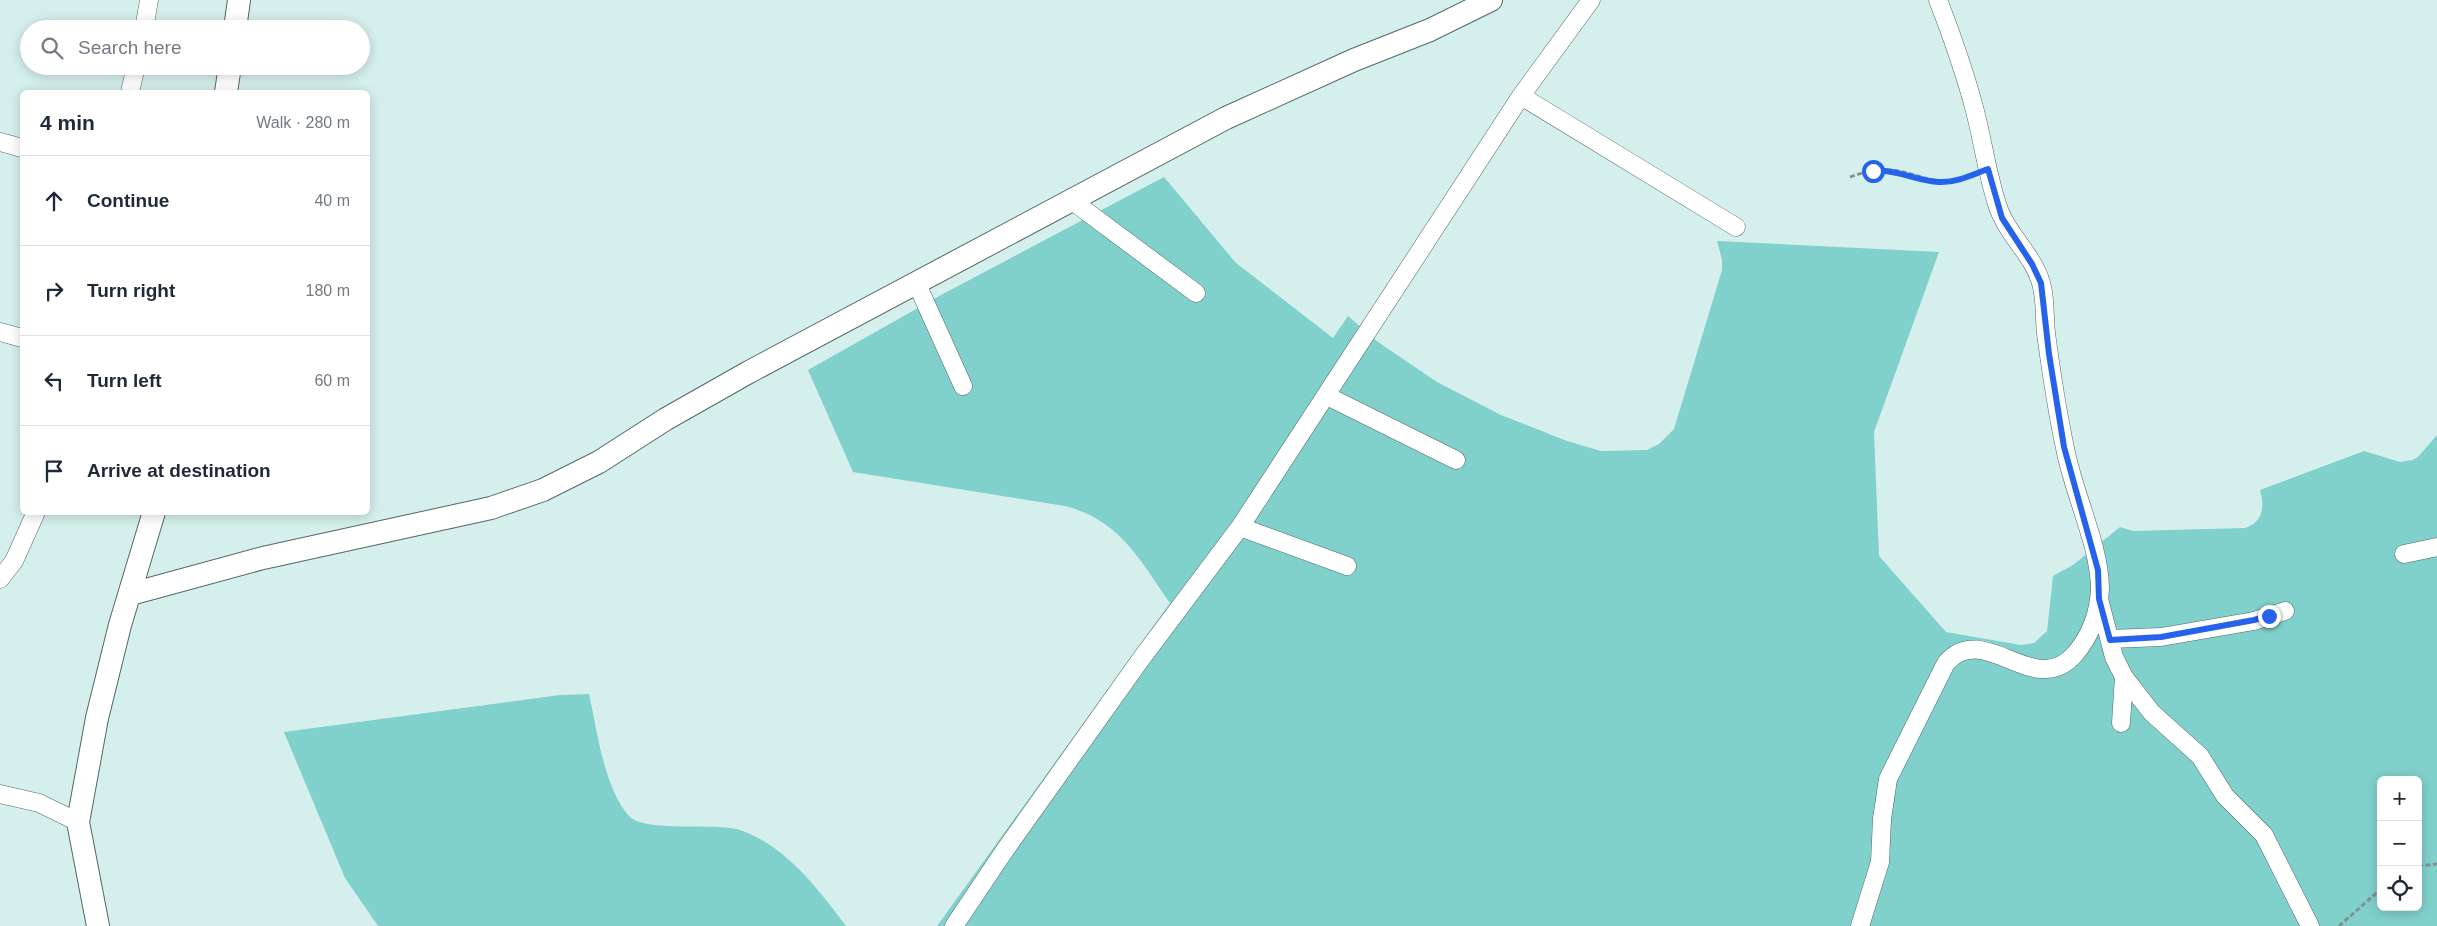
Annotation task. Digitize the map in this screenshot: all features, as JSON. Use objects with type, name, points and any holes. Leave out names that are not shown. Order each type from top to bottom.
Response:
[{"type":"street","points":[[146,20],[149,0]]},
{"type":"street","points":[[236,20],[238,0]]},
{"type":"street","points":[[131,594],[253,560],[491,508],[543,490],[599,462],[716,390],[1071,200],[1280,93],[1430,30],[1491,0]]},
{"type":"street","points":[[954,926],[1005,850],[1124,682],[1240,528],[1521,96],[1591,0]]},
{"type":"street","points":[[1938,0],[1962,67],[2002,218],[2032,264],[2041,283],[2049,354],[2064,447],[2098,570],[2099,599],[2114,657],[2124,678],[2152,712],[2200,756],[2225,796],[2264,835],[2310,926]]},
{"type":"street","points":[[130,90],[134,75]]},
{"type":"street","points":[[226,90],[229,75]]},
{"type":"street","points":[[1521,96],[1736,227]]},
{"type":"street","points":[[0,142],[20,147]]},
{"type":"street","points":[[1071,200],[1196,293]]},
{"type":"street","points":[[916,282],[963,386]]},
{"type":"street","points":[[0,332],[20,337]]},
{"type":"street","points":[[1327,396],[1456,460]]},
{"type":"street","points":[[0,579],[14,561],[35,515]]},
{"type":"street","points":[[98,926],[78,822],[97,718],[120,625],[131,594],[153,515]]},
{"type":"street","points":[[1240,528],[1347,566]]},
{"type":"street","points":[[2404,554],[2437,546]]},
{"type":"street","points":[[1860,926],[1880,862],[1882,819],[1888,779],[1946,663],[1958,652],[1979,648],[2028,667],[2049,668],[2059,666],[2074,655],[2087,636],[2094,622],[2099,599]]},
{"type":"street","points":[[2110,640],[2161,637],[2254,620],[2285,611]]},
{"type":"street","points":[[2120,723],[2124,678]]},
{"type":"street","points":[[0,794],[39,803],[78,822]]},
{"type":"path","points":[[1850,177],[1884,170],[1905,173],[1927,181],[1950,182],[1988,169]]},
{"type":"path","points":[[2422,866],[2437,864]]},
{"type":"path","points":[[2339,926],[2377,893]]},
{"type":"shaded area","points":[[1164,177],[1236,263],[1333,338],[1348,316],[1378,342],[1437,382],[1501,415],[1567,441],[1601,451],[1647,450],[1659,444],[1674,429],[1722,270],[1722,260],[1717,241],[1939,252],[1874,432],[1879,556],[1946,632],[2021,645],[2034,643],[2047,631],[2053,576],[2073,565],[2120,527],[2133,531],[2245,528],[2256,522],[2261,513],[2260,490],[2364,451],[2400,462],[2412,460],[2418,457],[2437,435],[2437,926],[937,926],[1170,603],[1126,543],[1114,531],[1084,512],[1065,506],[853,472],[808,370],[941,295]]},
{"type":"shaded area","points":[[589,694],[607,775],[620,804],[629,816],[637,821],[649,824],[728,828],[740,830],[756,837],[772,846],[800,870],[846,926],[378,926],[345,878],[284,732],[560,695]]},
{"type":"route","points":[[1873,171],[1895,171],[1927,181],[1950,182],[1988,169],[2002,218],[2017,244],[2037,272],[2041,283],[2049,354],[2064,447],[2098,570],[2099,599],[2105,614],[2110,640],[2161,637],[2178,632],[2269,616]]}]
